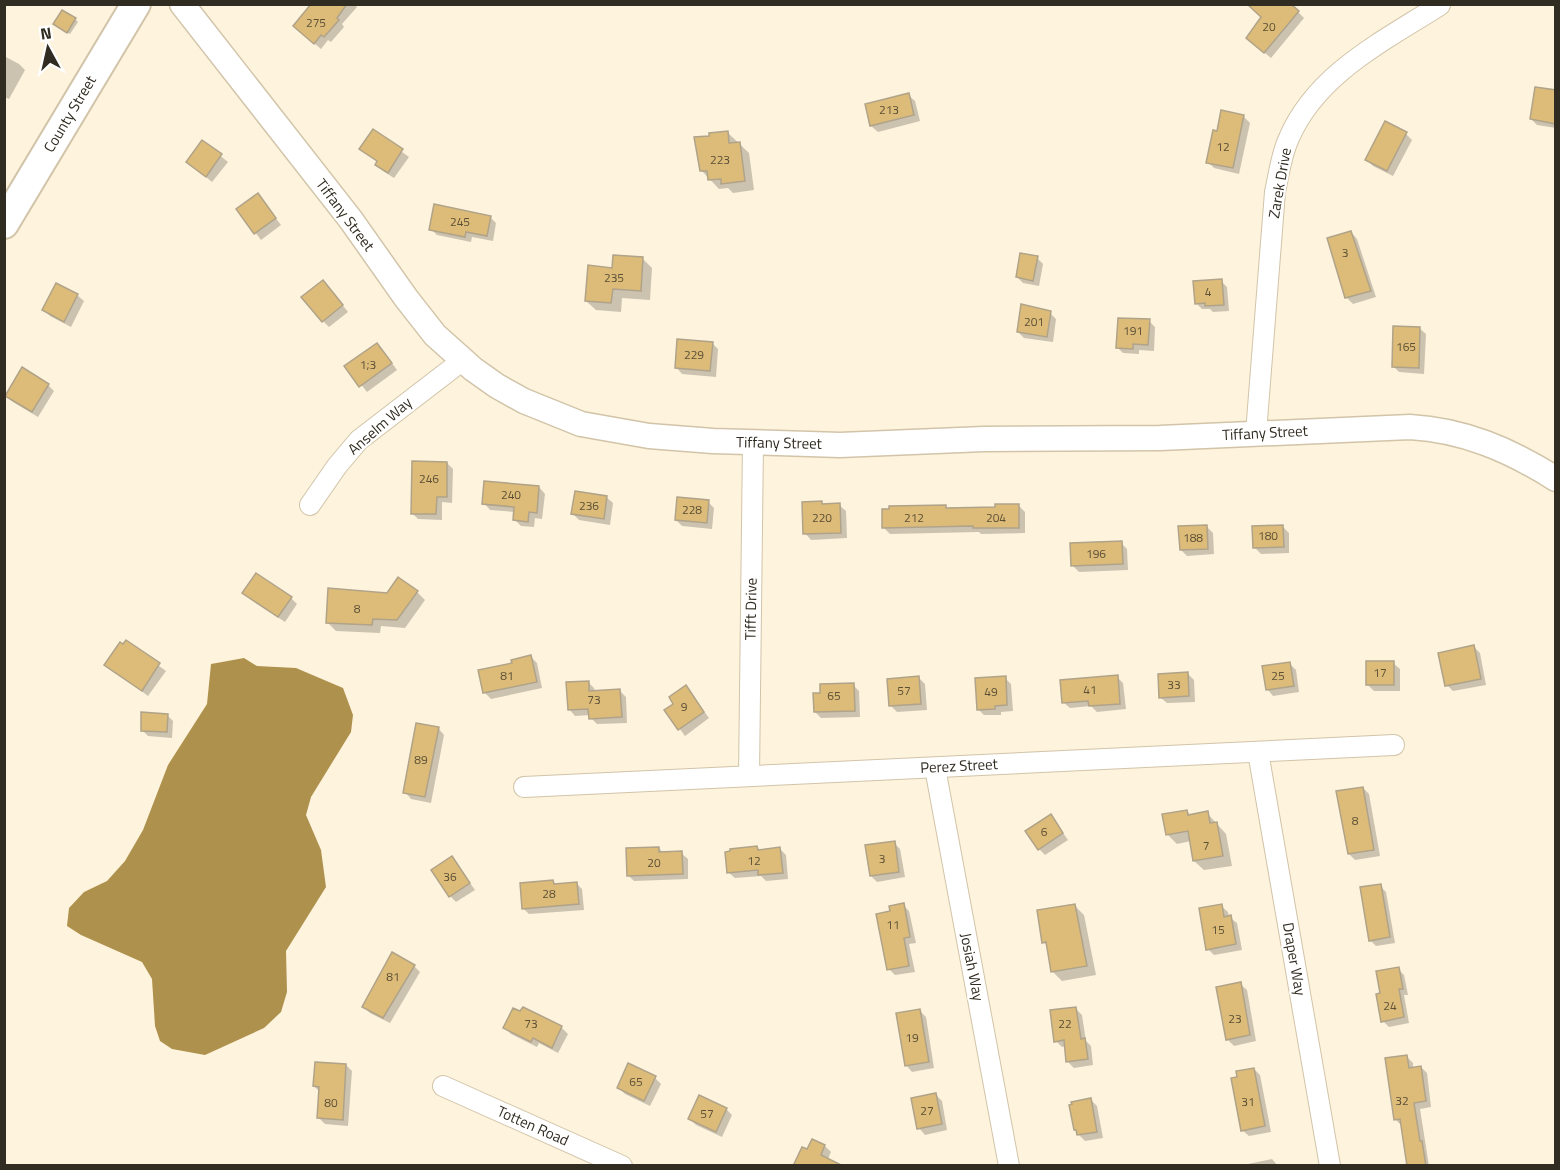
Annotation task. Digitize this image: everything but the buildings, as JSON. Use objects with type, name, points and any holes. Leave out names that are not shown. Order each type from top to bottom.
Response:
[{"type":"main road","name":"County Street","points":[[4,224],[136,4]]},
{"type":"street","name":"Tiffany Street","points":[[182,4],[351,220],[435,335],[462,360],[497,386],[524,401],[581,424],[649,436],[753,443],[840,445],[945,440],[1100,439],[1256,434],[1388,426],[1433,428],[1493,444],[1556,479]]},
{"type":"street","name":"Zarek Drive","points":[[1256,434],[1275,192],[1280,164],[1288,140],[1299,117],[1331,79],[1440,5]]},
{"type":"street","name":"Anselm Way","points":[[310,505],[336,466],[359,440],[462,360]]},
{"type":"street","name":"Tifft Drive","points":[[749,776],[753,443]]},
{"type":"street","name":"Perez Street","points":[[524,787],[1394,745]]},
{"type":"street","name":"Draper Way","points":[[1258,752],[1330,1166]]},
{"type":"street","name":"Josiah Way","points":[[935,768],[1009,1166]]},
{"type":"street","name":"Totten Road","points":[[443,1086],[622,1166]]},
{"type":"shaded area","points":[[244,658],[257,666],[296,668],[343,688],[353,715],[351,732],[311,797],[306,815],[321,850],[326,887],[286,951],[287,992],[281,1012],[264,1028],[205,1055],[172,1049],[160,1041],[155,1026],[152,979],[142,962],[81,935],[67,926],[69,908],[84,892],[107,881],[125,861],[143,830],[168,765],[207,704],[211,664]]}]
